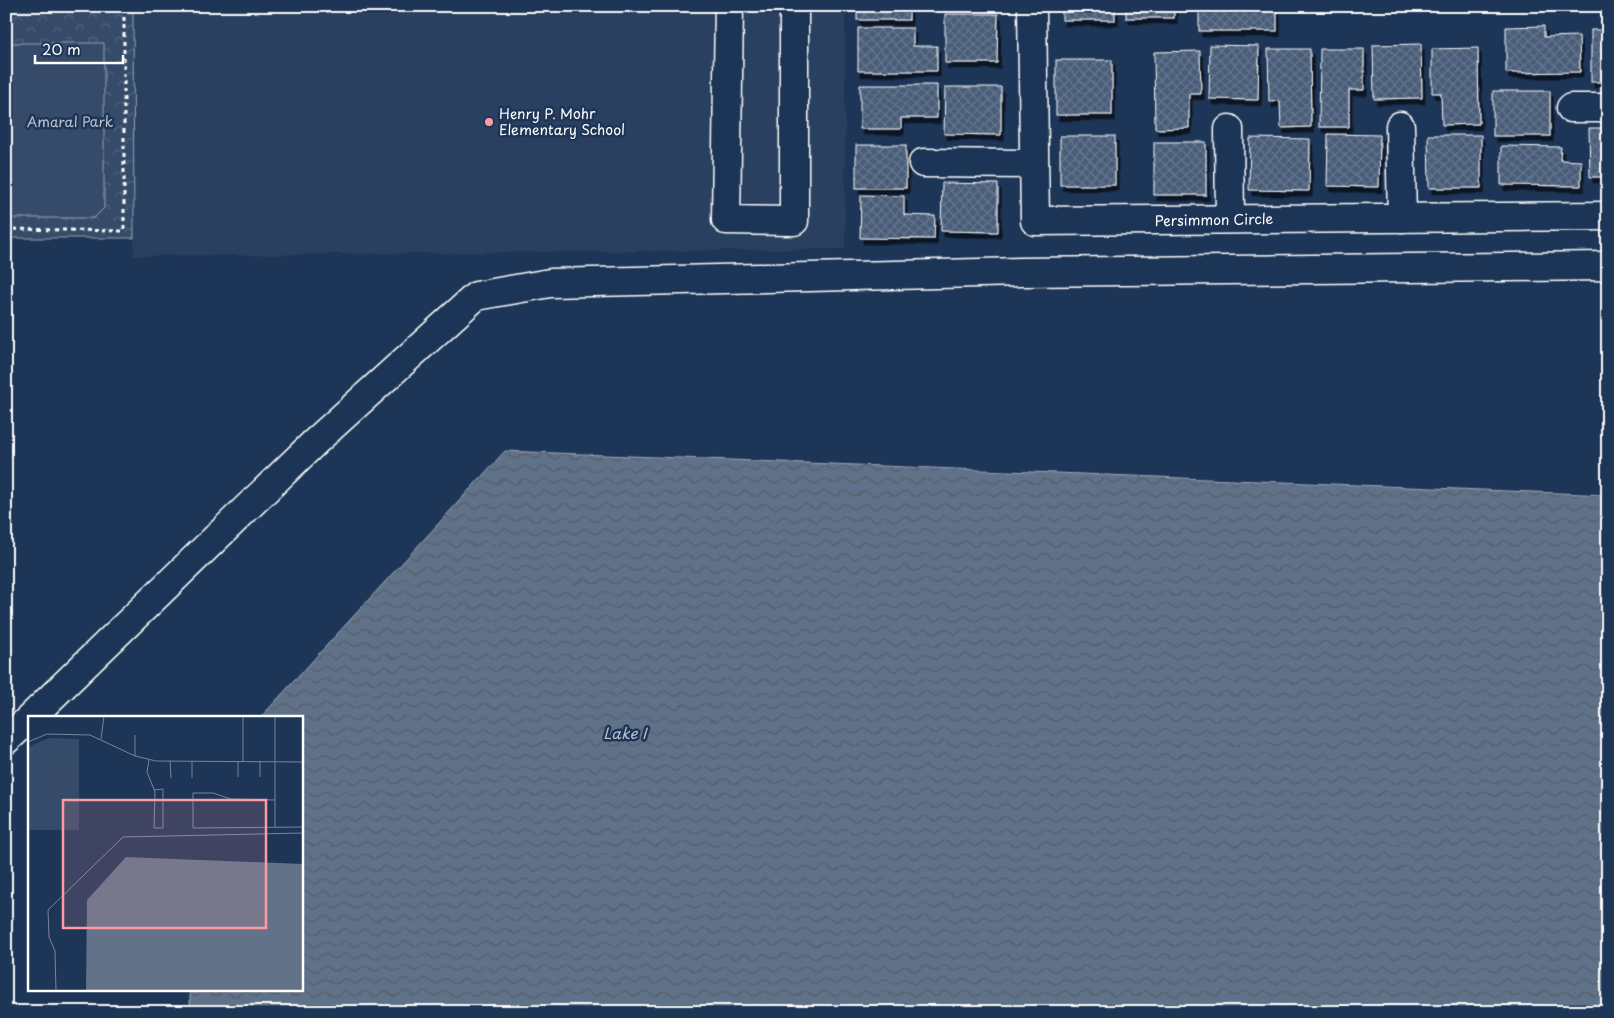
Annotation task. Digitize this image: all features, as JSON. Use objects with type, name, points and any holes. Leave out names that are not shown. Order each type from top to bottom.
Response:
[{"type":"street","points":[[729,6],[726,220],[794,221],[794,6]]},
{"type":"street","name":"Persimmon Circle","points":[[1032,6],[1035,221],[1608,216]]},
{"type":"street","points":[[1571,108],[1608,108]]},
{"type":"street","points":[[1400,126],[1402,218]]},
{"type":"street","points":[[1230,129],[1230,219]]},
{"type":"street","points":[[923,163],[1034,164]]},
{"type":"street","points":[[32,716],[315,442],[476,296],[550,283],[1022,272],[1608,266]]},
{"type":"street","points":[[6,740],[28,720]]},
{"type":"path","points":[[6,229],[124,230],[124,6]]},
{"type":"shaded area","name":"Henry P. Mohr Elementary School","points":[[133,6],[845,6],[845,249],[134,256]]},
{"type":"green space","name":"Amaral Park","points":[[6,6],[133,6],[134,238],[6,238]]},
{"type":"green space","points":[[6,43],[104,43],[104,208],[94,218],[6,218]]},
{"type":"water","name":"Lake I","points":[[505,451],[1608,495],[1608,1012],[190,1012],[190,990],[302,990],[302,716],[262,716]]},
{"type":"building","points":[[857,6],[909,6],[909,20],[857,20]]},
{"type":"building","points":[[1062,6],[1115,6],[1115,20],[1062,20]]},
{"type":"building","points":[[1126,6],[1174,6],[1174,18],[1126,18]]},
{"type":"building","points":[[1199,6],[1277,6],[1277,31],[1199,31]]},
{"type":"building","points":[[945,14],[998,14],[997,63],[945,63]]},
{"type":"building","points":[[1544,26],[1544,37],[1579,36],[1580,72],[1506,73],[1506,27]]},
{"type":"building","points":[[858,28],[913,28],[913,46],[937,46],[937,71],[858,71]]},
{"type":"building","points":[[1591,30],[1608,30],[1608,82],[1591,82]]},
{"type":"building","points":[[1421,44],[1422,98],[1374,99],[1373,45]]},
{"type":"building","points":[[1210,45],[1259,46],[1258,100],[1209,99]]},
{"type":"building","points":[[1478,48],[1479,124],[1442,125],[1441,93],[1432,93],[1432,49]]},
{"type":"building","points":[[1268,49],[1310,49],[1311,127],[1281,128],[1280,101],[1269,102]]},
{"type":"building","points":[[1320,49],[1364,49],[1364,90],[1349,90],[1349,127],[1319,127]]},
{"type":"building","points":[[1200,51],[1201,94],[1189,94],[1189,128],[1155,129],[1154,52]]},
{"type":"building","points":[[1056,60],[1112,60],[1112,115],[1056,115]]},
{"type":"building","points":[[860,85],[937,85],[937,118],[901,118],[901,129],[860,129]]},
{"type":"building","points":[[945,87],[1001,87],[1001,135],[944,134]]},
{"type":"building","points":[[1493,91],[1550,91],[1550,136],[1493,136]]},
{"type":"building","points":[[1589,128],[1608,128],[1608,177],[1590,177]]},
{"type":"building","points":[[1328,134],[1380,135],[1379,187],[1327,186]]},
{"type":"building","points":[[1428,135],[1481,135],[1481,188],[1429,188]]},
{"type":"building","points":[[1060,136],[1115,136],[1115,185],[1060,185]]},
{"type":"building","points":[[1250,138],[1310,139],[1309,191],[1249,190]]},
{"type":"building","points":[[1154,142],[1206,142],[1206,195],[1154,195]]},
{"type":"building","points":[[856,145],[906,145],[906,188],[856,188]]},
{"type":"building","points":[[1501,146],[1561,147],[1560,160],[1581,161],[1581,186],[1501,185]]},
{"type":"building","points":[[942,183],[998,184],[998,232],[941,231]]},
{"type":"building","points":[[861,195],[904,196],[904,215],[935,216],[934,239],[860,238]]},
{"type":"place","name":"Henry P. Mohr Elementary School","points":[[489,122]]}]
